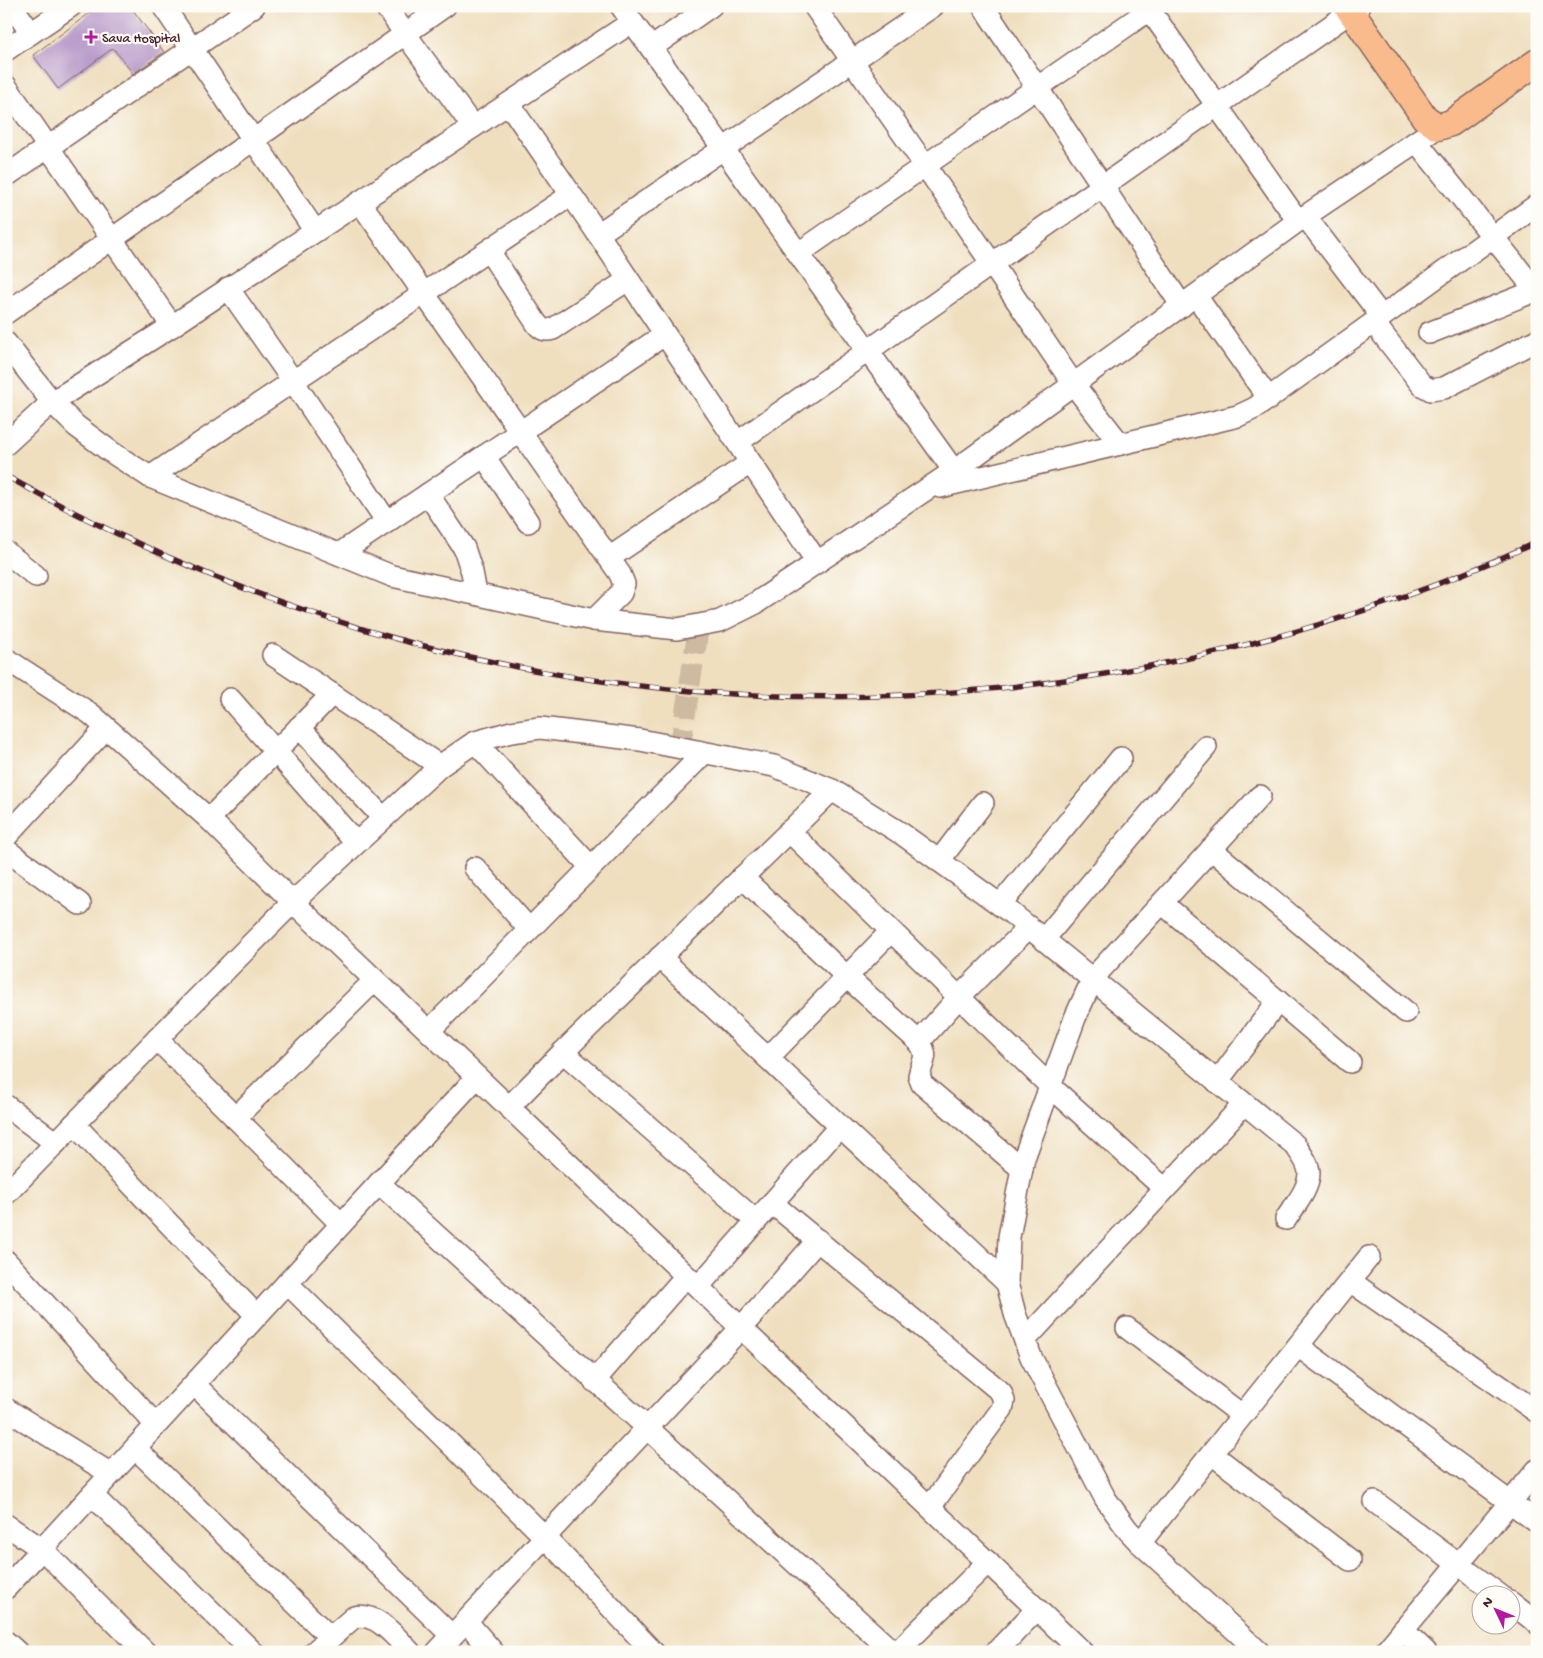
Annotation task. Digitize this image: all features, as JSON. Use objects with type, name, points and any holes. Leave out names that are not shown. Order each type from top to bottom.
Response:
[{"type":"main road","points":[[1352,8],[1425,118],[1428,134],[1451,123],[1537,62]]},
{"type":"street","points":[[12,6],[31,33]]},
{"type":"street","points":[[6,50],[71,6]]},
{"type":"street","points":[[163,6],[315,231]]},
{"type":"street","points":[[6,176],[254,6]]},
{"type":"street","points":[[385,6],[474,127]]},
{"type":"street","points":[[6,313],[445,6]]},
{"type":"street","points":[[651,48],[711,6]]},
{"type":"street","points":[[814,6],[1074,385],[1120,444]]},
{"type":"street","points":[[598,234],[933,6]]},
{"type":"street","points":[[983,6],[1102,186],[1189,301],[1269,399]]},
{"type":"street","points":[[799,253],[926,167],[1151,7],[1217,106],[1378,320],[1422,385],[1431,390],[1444,388],[1537,340]]},
{"type":"street","points":[[738,442],[1217,106],[1352,8]]},
{"type":"street","points":[[6,444],[52,402],[172,326],[509,104],[627,14],[954,472]]},
{"type":"street","points":[[6,86],[172,326]]},
{"type":"street","points":[[509,104],[817,562]]},
{"type":"street","points":[[6,343],[52,402],[76,426],[111,452],[150,477],[392,576],[594,620],[677,628],[720,621],[756,603],[954,472],[1301,218],[1428,134],[1492,237],[1536,292],[1430,333]]},
{"type":"street","points":[[150,477],[572,195]]},
{"type":"street","points":[[360,202],[620,574],[624,584],[621,593],[594,620]]},
{"type":"street","points":[[927,490],[1238,416],[1269,399],[1537,205]]},
{"type":"street","points":[[489,250],[537,324],[542,330],[546,331],[553,329],[628,280]]},
{"type":"street","points":[[228,288],[387,522]]},
{"type":"street","points":[[339,554],[664,335]]},
{"type":"street","points":[[484,456],[528,522]]},
{"type":"street","points":[[609,558],[750,463]]},
{"type":"street","points":[[428,494],[464,548],[472,572],[476,594]]},
{"type":"street","points":[[6,552],[36,576]]},
{"type":"street","points":[[273,655],[440,766]]},
{"type":"street","points":[[6,659],[91,714],[209,819],[293,902],[1082,1652]]},
{"type":"street","points":[[209,819],[332,694]]},
{"type":"street","points":[[230,699],[356,843]]},
{"type":"street","points":[[299,727],[383,818]]},
{"type":"street","points":[[6,837],[106,728]]},
{"type":"street","points":[[6,1194],[293,902],[440,766],[475,742],[511,732],[540,728],[640,740],[774,766],[832,790],[902,834],[1000,905],[1093,978],[1216,1082],[1295,1145],[1306,1163],[1309,1173],[1304,1192],[1286,1219]]},
{"type":"street","points":[[475,742],[590,866]]},
{"type":"street","points":[[919,1042],[959,997],[1036,933],[1206,747]]},
{"type":"street","points":[[429,1031],[590,866],[704,753]]},
{"type":"street","points":[[1000,905],[1121,758]]},
{"type":"street","points":[[509,1107],[832,790]]},
{"type":"street","points":[[1259,1652],[1140,1543],[1127,1529],[1105,1498],[1031,1357],[1015,1314],[1007,1283],[1008,1237],[1024,1158],[1075,1018],[1093,978],[1260,796]]},
{"type":"street","points":[[939,861],[983,803]]},
{"type":"street","points":[[790,831],[1050,1086],[1165,1189]]},
{"type":"street","points":[[1211,849],[1406,1012]]},
{"type":"street","points":[[6,850],[80,904]]},
{"type":"street","points":[[475,868],[529,929]]},
{"type":"street","points":[[742,877],[846,978],[919,1042],[925,1050],[925,1058],[919,1076],[922,1084],[1022,1169]]},
{"type":"street","points":[[1162,902],[1350,1062]]},
{"type":"street","points":[[768,1058],[891,931]]},
{"type":"street","points":[[660,957],[1007,1283]]},
{"type":"street","points":[[235,1118],[375,980]]},
{"type":"street","points":[[1216,1082],[1278,1001]]},
{"type":"street","points":[[157,1039],[341,1224]]},
{"type":"street","points":[[563,1052],[756,1221]]},
{"type":"street","points":[[6,1588],[477,1077]]},
{"type":"street","points":[[1025,1340],[1244,1104]]},
{"type":"street","points":[[6,1106],[56,1143]]},
{"type":"street","points":[[74,1124],[257,1316]]},
{"type":"street","points":[[594,1381],[692,1282],[756,1221],[840,1126]]},
{"type":"street","points":[[379,1183],[892,1652]]},
{"type":"street","points":[[772,1203],[1001,1392],[1004,1401],[1002,1409],[930,1507]]},
{"type":"street","points":[[437,1652],[741,1328],[818,1240]]},
{"type":"street","points":[[1140,1543],[1369,1257]]},
{"type":"street","points":[[6,1262],[156,1425]]},
{"type":"street","points":[[1350,1280],[1537,1412]]},
{"type":"street","points":[[287,1283],[545,1537],[653,1652]]},
{"type":"street","points":[[1127,1328],[1242,1415]]},
{"type":"street","points":[[1298,1346],[1537,1522]]},
{"type":"street","points":[[194,1384],[459,1629],[493,1652]]},
{"type":"street","points":[[6,1409],[111,1474]]},
{"type":"street","points":[[135,1448],[330,1637]]},
{"type":"street","points":[[1212,1454],[1350,1560]]},
{"type":"street","points":[[1385,1652],[1537,1470]]},
{"type":"street","points":[[92,1495],[253,1652]]},
{"type":"street","points":[[1375,1502],[1488,1586]]},
{"type":"street","points":[[6,1525],[42,1549],[145,1652]]},
{"type":"street","points":[[897,1652],[988,1562]]},
{"type":"street","points":[[996,1652],[1037,1609]]},
{"type":"street","points":[[1520,1609],[1537,1622]]},
{"type":"street","points":[[314,1652],[354,1617],[362,1615],[370,1616],[389,1630],[410,1652]]},
{"type":"street","points":[[1403,1630],[1426,1652]]},
{"type":"street","points":[[6,1642],[17,1652]]},
{"type":"building","points":[[99,6],[130,6],[164,52],[133,74],[113,48],[58,89],[33,55]]},
{"type":"tunnel","points":[[680,748],[699,625]]},
{"type":"railway","points":[[6,476],[103,527],[204,572],[307,611],[359,628],[412,643],[553,673],[696,691],[840,697],[983,690],[1126,671],[1266,639],[1403,597],[1537,542]]},
{"type":"place","name":"Sava Hospital","points":[[91,37]]}]
